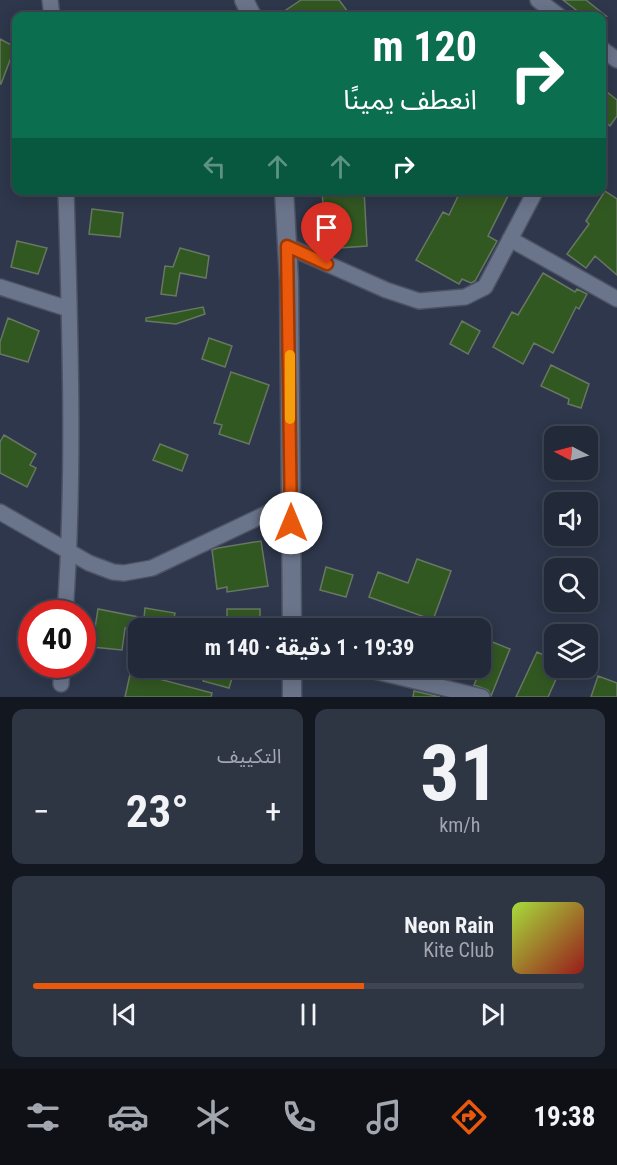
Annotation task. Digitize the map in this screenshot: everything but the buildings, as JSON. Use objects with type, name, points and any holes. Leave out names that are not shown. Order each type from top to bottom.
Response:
[{"type":"street","points":[[538,0],[554,12]]},
{"type":"street","points":[[66,195],[69,309],[69,552],[66,600]]},
{"type":"street","points":[[284,195],[287,246],[292,618]]},
{"type":"street","points":[[287,246],[386,290],[419,301],[465,297],[485,287],[533,195]]},
{"type":"street","points":[[510,239],[617,299]]},
{"type":"street","points":[[0,287],[69,309]]},
{"type":"street","points":[[0,512],[89,563],[113,572],[137,572],[152,568],[291,502]]},
{"type":"street","points":[[61,678],[61,684]]},
{"type":"street","points":[[292,678],[292,697]]},
{"type":"street","points":[[403,678],[482,697]]},
{"type":"slow traffic","points":[[290,355],[290,419]]},
{"type":"route","points":[[291,523],[287,246],[327,264]]}]
